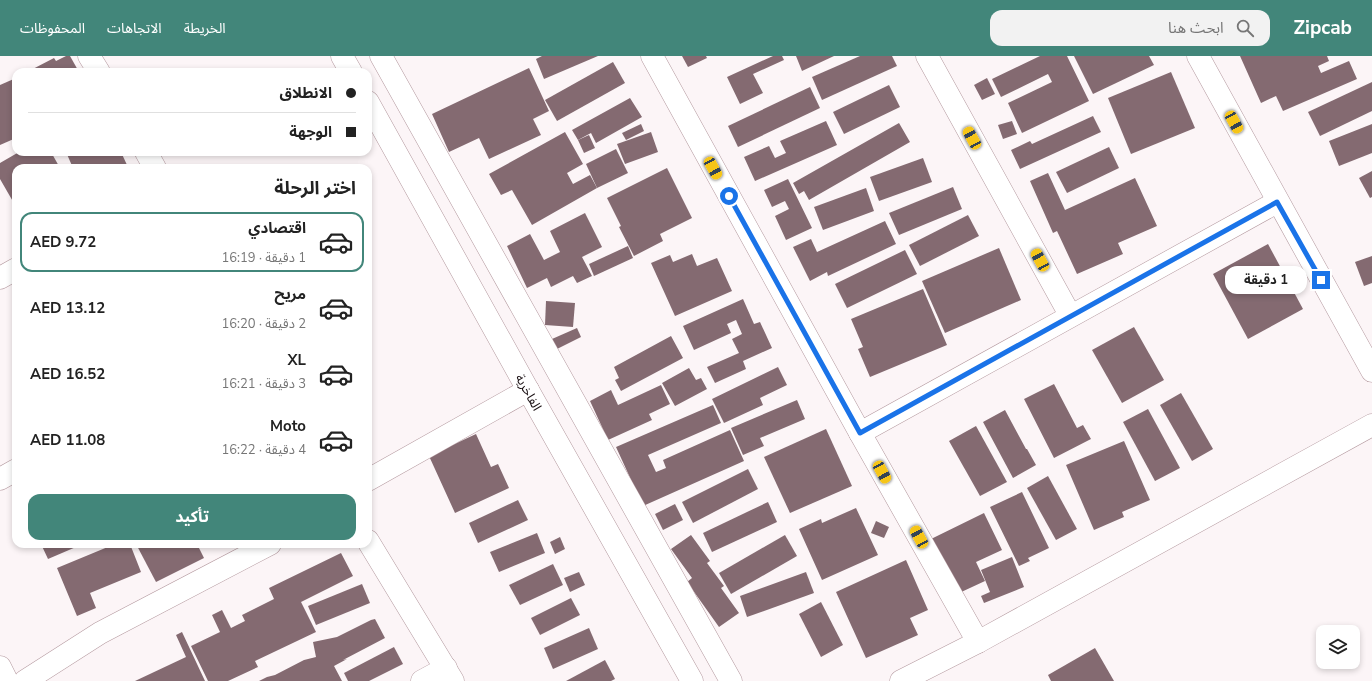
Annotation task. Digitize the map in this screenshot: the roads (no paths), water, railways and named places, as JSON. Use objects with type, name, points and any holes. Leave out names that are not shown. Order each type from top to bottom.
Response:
[{"type":"street","points":[[89,56],[96,68]]},
{"type":"street","points":[[342,56],[349,68]]},
{"type":"street","points":[[381,56],[731,681]]},
{"type":"street","points":[[652,56],[860,433],[978,642]]},
{"type":"street","points":[[927,56],[1070,315]]},
{"type":"street","points":[[1198,56],[1277,202],[1372,371]]},
{"type":"street","name":"الفاخرية","points":[[372,109],[692,681]]},
{"type":"street","points":[[860,433],[1070,315],[1277,202]]},
{"type":"street","points":[[0,278],[12,271]]},
{"type":"street","points":[[372,478],[528,390]]},
{"type":"street","points":[[901,681],[978,642],[1372,425]]},
{"type":"street","points":[[0,479],[12,472]]},
{"type":"street","points":[[372,547],[450,674],[422,681]]},
{"type":"street","points":[[26,681],[100,633],[262,548]]},
{"type":"street","points":[[0,667],[7,681]]}]
